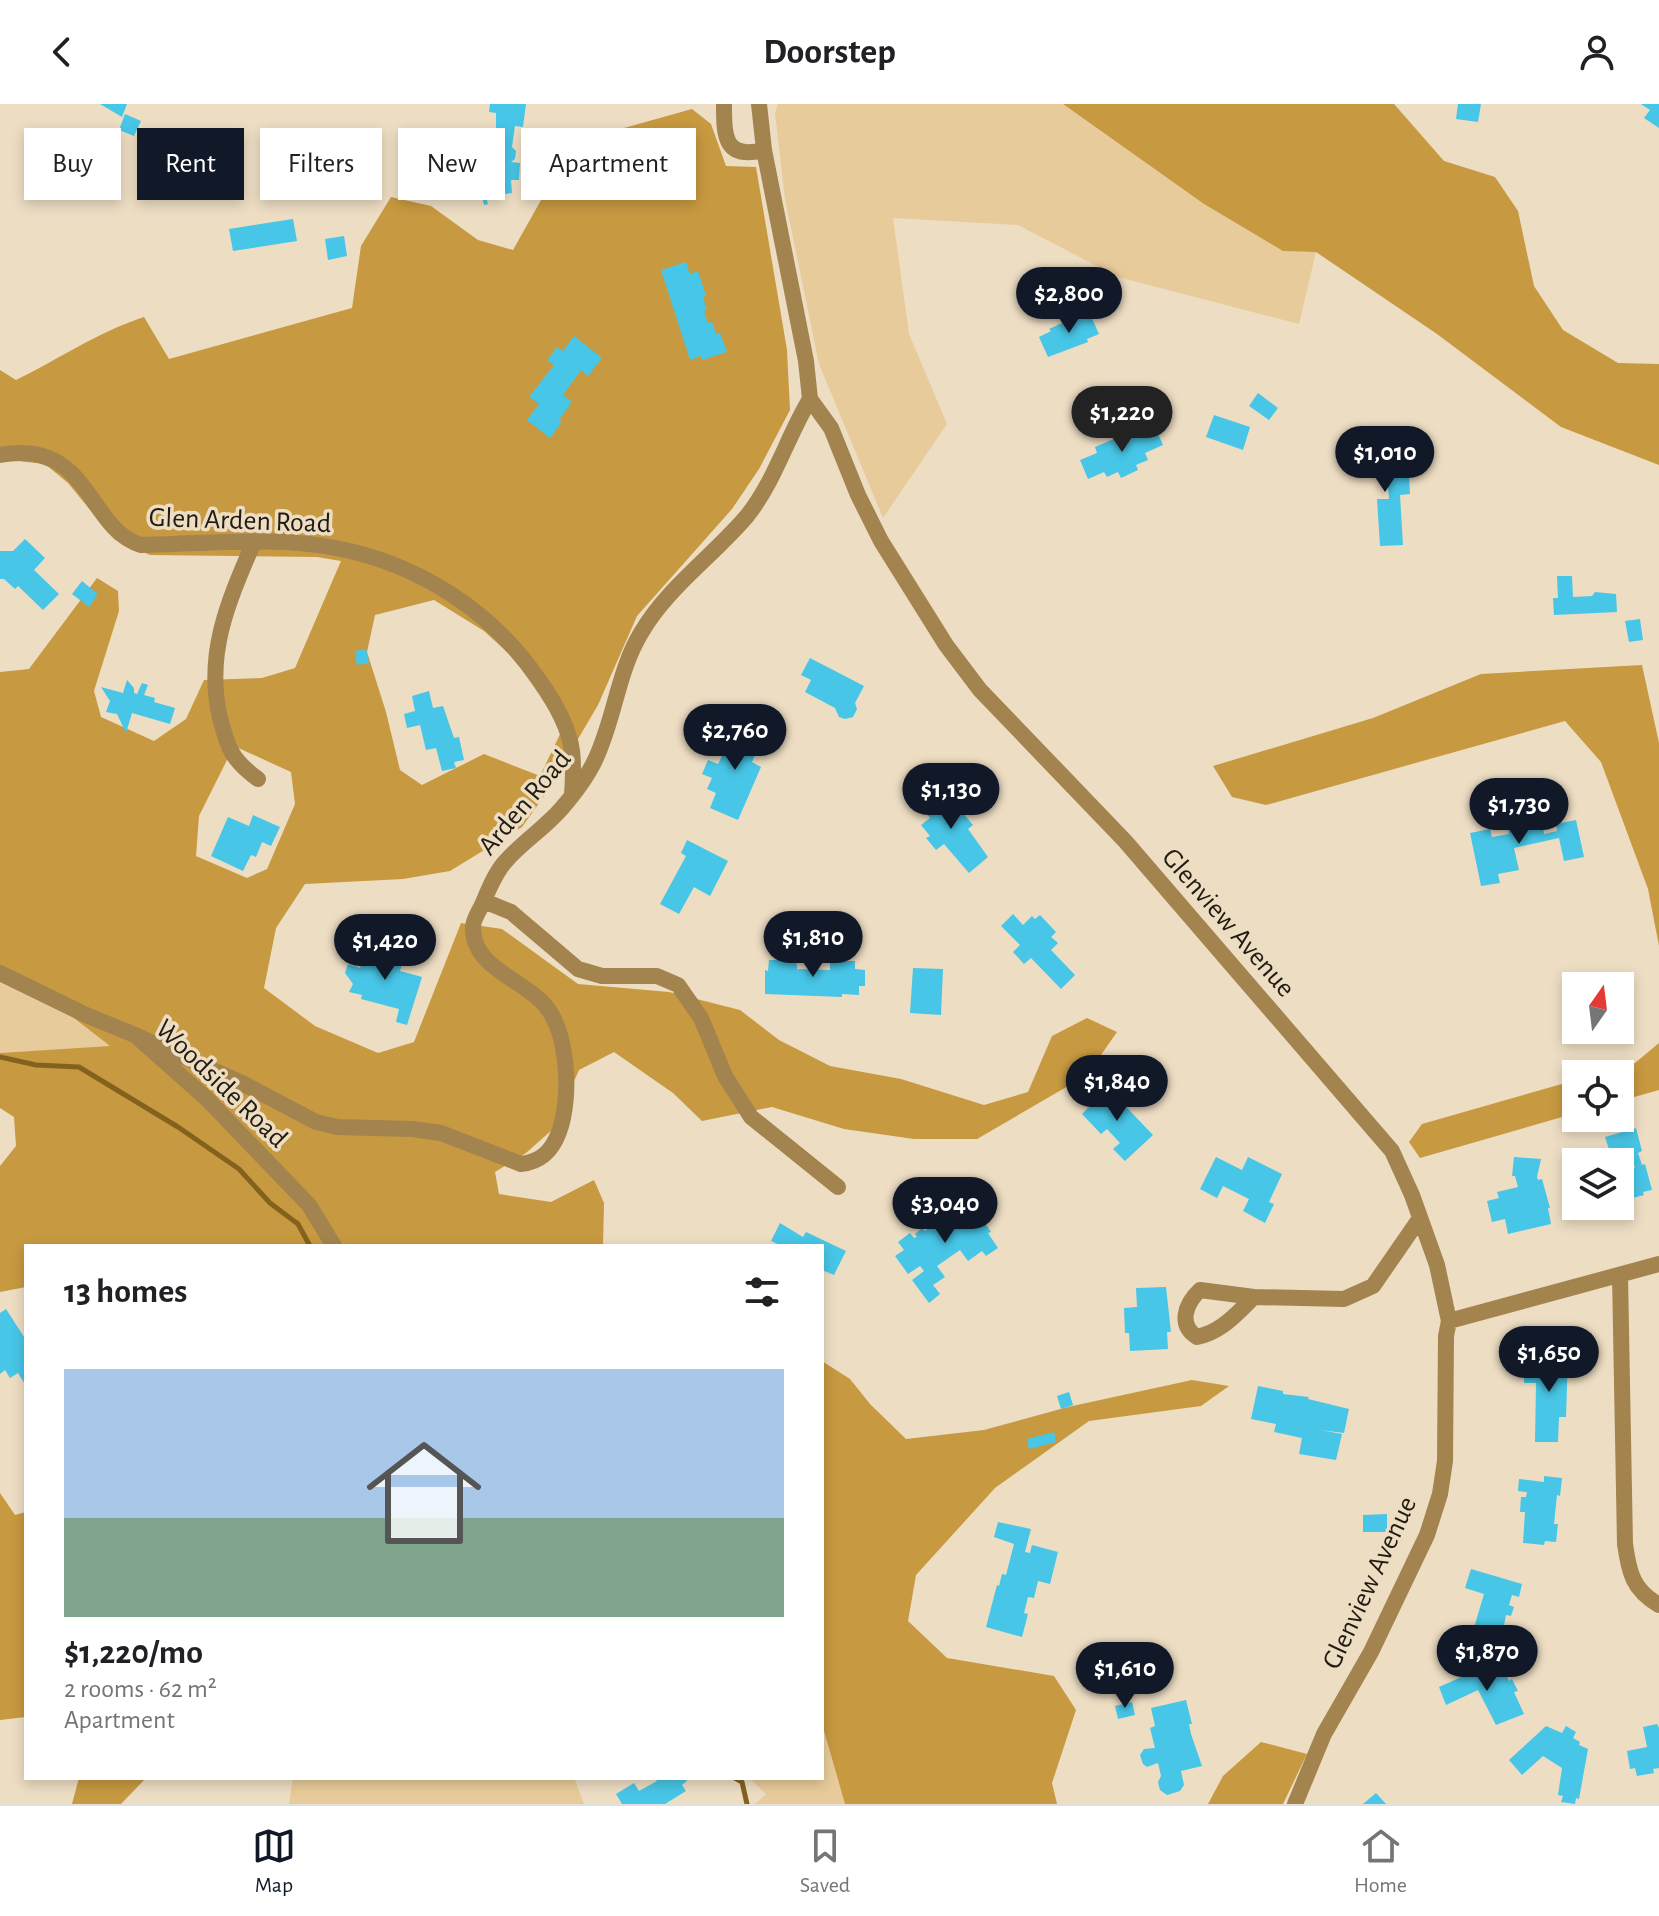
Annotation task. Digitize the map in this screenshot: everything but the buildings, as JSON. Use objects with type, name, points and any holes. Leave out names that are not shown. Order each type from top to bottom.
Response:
[{"type":"street","points":[[724,104],[727,142],[738,152],[747,154],[764,150]]},
{"type":"street","name":"Glenview Avenue","points":[[759,104],[764,150],[806,361],[810,399],[831,428],[858,495],[881,541],[963,667],[1011,725],[1125,841],[1380,1136],[1399,1164],[1437,1265],[1449,1321],[1446,1336],[1445,1461],[1440,1494],[1427,1535],[1371,1652],[1324,1734],[1295,1804]]},
{"type":"street","name":"Arden Road","points":[[135,1035],[242,1083],[316,1122],[337,1127],[441,1133],[510,1162],[532,1163],[549,1152],[563,1123],[566,1101],[560,1034],[553,1015],[539,999],[506,977],[485,957],[475,940],[472,924],[503,864],[560,810],[587,775],[597,756],[625,667],[646,624],[748,514],[766,488],[810,399]]},
{"type":"street","name":"Glen Arden Road","points":[[0,455],[30,455],[67,469],[91,494],[115,528],[141,545],[292,543],[335,548],[359,554],[445,589],[497,628],[549,695],[570,740],[573,768],[571,796]]},
{"type":"street","points":[[253,544],[222,621],[214,662],[214,690],[227,747],[239,765],[258,779]]},
{"type":"street","points":[[484,901],[511,912],[578,969],[602,976],[657,976],[678,985],[701,1018],[725,1076],[751,1117],[838,1187]]},
{"type":"street","name":"Woodside Road","points":[[0,973],[135,1035],[207,1099],[309,1205],[333,1244]]},
{"type":"street","points":[[1254,1297],[1344,1299],[1373,1286],[1420,1218]]},
{"type":"street","points":[[1449,1321],[1659,1264]]},
{"type":"street","points":[[1620,1275],[1625,1544],[1629,1572],[1635,1585],[1659,1605]]},
{"type":"shaded area","points":[[778,104],[1063,104],[1204,204],[1283,251],[1316,252],[1299,324],[1118,277],[1018,225],[893,218],[909,334],[947,424],[883,518],[819,364],[785,199],[775,113]]},
{"type":"shaded area","points":[[1063,104],[1394,104],[1444,161],[1495,177],[1518,211],[1534,286],[1563,330],[1618,363],[1659,364],[1659,465],[1561,427],[1437,334],[1316,252],[1283,251],[1204,204]]},
{"type":"shaded area","points":[[692,109],[711,124],[726,166],[756,167],[787,350],[790,410],[759,469],[732,509],[637,616],[598,705],[545,795],[522,827],[450,871],[403,879],[305,884],[276,928],[264,988],[315,1026],[378,1053],[414,1042],[461,923],[502,929],[578,984],[669,992],[740,1010],[779,1040],[830,1066],[901,1079],[984,1105],[1028,1092],[1052,1036],[1087,1018],[1117,1032],[1087,1075],[977,1139],[914,1139],[844,1129],[772,1107],[702,1121],[673,1093],[614,1052],[579,1070],[553,1129],[526,1153],[495,1172],[499,1194],[551,1202],[594,1180],[604,1203],[603,1244],[24,1244],[24,1287],[0,1292],[0,1166],[16,1146],[14,1117],[0,1108],[0,1053],[110,1046],[12,970],[0,967],[0,672],[29,669],[97,578],[118,591],[119,611],[94,691],[101,717],[154,741],[186,719],[204,680],[262,678],[295,668],[341,561],[317,557],[150,555],[114,539],[68,483],[45,464],[0,459],[0,370],[16,380],[95,338],[144,317],[169,359],[352,308],[361,246],[391,197],[431,206],[478,240],[513,250],[541,200],[696,200],[696,128],[624,128]],"holes":[[[434,600],[484,631],[520,664],[562,730],[540,776],[484,754],[422,785],[400,770],[367,652],[375,615]],[[234,746],[291,772],[295,804],[267,869],[247,878],[196,856],[199,816]]]},
{"type":"shaded area","points":[[1642,665],[1659,743],[1659,946],[1648,889],[1601,762],[1565,721],[1266,805],[1232,797],[1213,766],[1373,718],[1481,674]]},
{"type":"shaded area","points":[[0,967],[12,969],[111,1047],[0,1053]]},
{"type":"shaded area","points":[[1659,1043],[1659,1090],[1634,1097],[1635,1063]]},
{"type":"shaded area","points":[[1562,1084],[1562,1117],[1420,1158],[1409,1142],[1422,1124]]},
{"type":"shaded area","points":[[824,1362],[850,1379],[870,1404],[906,1439],[984,1430],[1068,1407],[1192,1380],[1229,1386],[1201,1406],[1089,1421],[995,1488],[916,1575],[908,1621],[947,1658],[1054,1676],[1076,1710],[1052,1783],[1057,1804],[845,1804],[824,1731]]},
{"type":"shaded area","points":[[0,1493],[15,1515],[24,1513],[24,1717],[0,1720]]},
{"type":"shaded area","points":[[824,1731],[845,1804],[755,1804],[766,1794],[751,1780],[824,1780]]},
{"type":"shaded area","points":[[1261,1742],[1307,1754],[1283,1804],[1208,1804],[1223,1776]]},
{"type":"shaded area","points":[[78,1780],[144,1780],[121,1804],[72,1804]]},
{"type":"shaded area","points":[[293,1780],[575,1780],[584,1804],[289,1804]]},
{"type":"waterway","points":[[0,1057],[36,1065],[79,1067],[178,1127],[239,1169],[270,1203],[298,1224],[309,1244]]},
{"type":"waterway","points":[[738,1780],[742,1782],[747,1804]]}]
